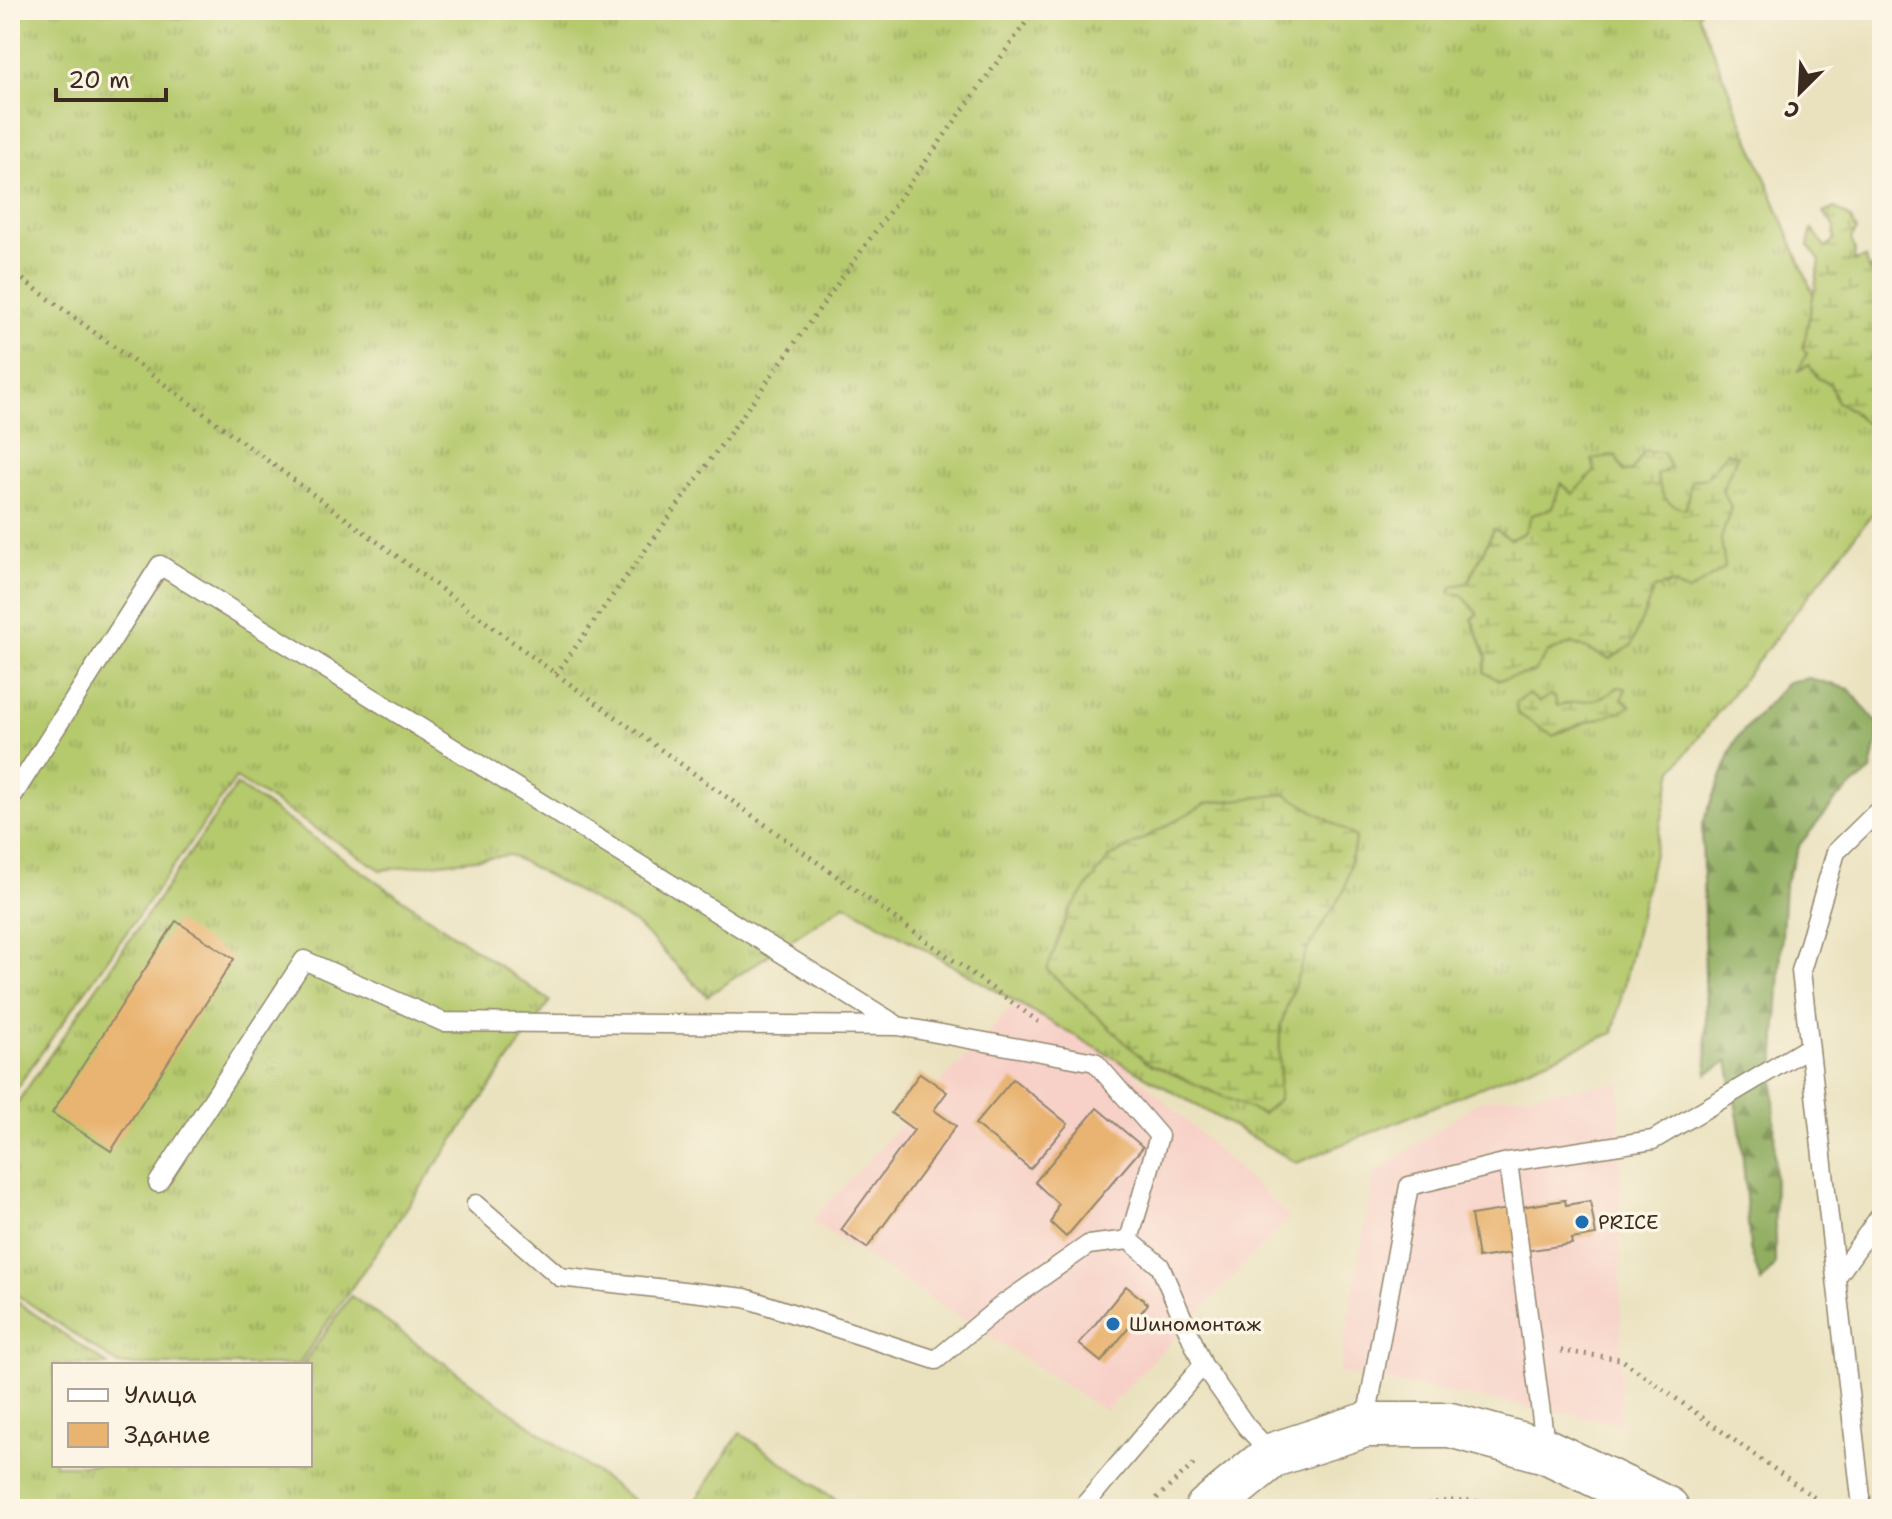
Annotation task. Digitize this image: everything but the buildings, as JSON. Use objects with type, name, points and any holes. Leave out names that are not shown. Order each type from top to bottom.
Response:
[{"type":"main road","points":[[1207,1509],[1273,1455],[1365,1425],[1450,1425],[1546,1451],[1667,1509]]},
{"type":"lane","points":[[10,800],[160,565],[898,1026]]},
{"type":"lane","points":[[1879,1509],[1859,1504],[1801,971],[1836,852],[1882,807]]},
{"type":"lane","points":[[158,1183],[304,960],[443,1022],[898,1026],[1095,1062],[1159,1136],[1129,1240]]},
{"type":"lane","points":[[1365,1425],[1409,1186],[1508,1162],[1653,1140],[1809,1047]]},
{"type":"lane","points":[[1508,1162],[1546,1451]]},
{"type":"lane","points":[[476,1204],[560,1277],[745,1298],[936,1360],[1002,1305],[1088,1245],[1129,1240],[1160,1266],[1203,1365],[1246,1426],[1273,1455]]},
{"type":"lane","points":[[1836,1278],[1882,1213]]},
{"type":"lane","points":[[1081,1509],[1203,1365]]},
{"type":"path","points":[[556,674],[1035,10]]},
{"type":"path","points":[[10,270],[556,674],[1044,1025]]},
{"type":"path","points":[[1532,1347],[1621,1359],[1830,1509]]},
{"type":"path","points":[[1404,1509],[1430,1503],[1486,1501],[1505,1509]]},
{"type":"shaded area","points":[[1036,982],[1290,1217],[1105,1411],[811,1221]]},
{"type":"shaded area","points":[[1620,1083],[1621,1424],[1339,1373],[1374,1174],[1479,1101]]},
{"type":"green space","points":[[10,10],[128,10],[178,18],[221,10],[1701,10],[1698,15],[1882,461],[1882,501],[1673,770],[1613,1033],[1297,1163],[845,904],[707,996],[635,923],[510,855],[381,870],[236,778],[10,1097]]},
{"type":"green space","points":[[128,10],[221,10],[178,18]]},
{"type":"green space","points":[[1835,208],[1850,218],[1857,231],[1851,239],[1855,249],[1854,261],[1866,258],[1869,271],[1882,256],[1882,428],[1866,424],[1837,402],[1830,384],[1818,378],[1809,365],[1799,370],[1807,353],[1803,349],[1820,261],[1808,245],[1812,229],[1826,248],[1834,240],[1835,227],[1823,213]]},
{"type":"green space","points":[[1644,452],[1663,452],[1670,468],[1657,475],[1660,488],[1669,502],[1686,509],[1691,480],[1706,478],[1727,452],[1737,456],[1722,490],[1731,507],[1721,539],[1725,568],[1688,592],[1671,584],[1654,589],[1631,646],[1610,659],[1573,643],[1548,652],[1534,672],[1498,680],[1484,672],[1487,658],[1472,619],[1478,614],[1462,595],[1450,593],[1452,587],[1468,582],[1494,529],[1511,539],[1524,533],[1532,515],[1552,508],[1561,483],[1573,494],[1595,471],[1592,459],[1616,455],[1623,471],[1631,472]]},
{"type":"green space","points":[[1809,678],[1849,689],[1880,727],[1871,771],[1837,799],[1800,844],[1785,884],[1774,1072],[1775,1264],[1761,1283],[1750,1249],[1741,1135],[1728,1061],[1707,1074],[1702,826],[1736,739],[1788,682]]},
{"type":"green space","points":[[1618,687],[1626,688],[1622,699],[1631,706],[1553,736],[1517,713],[1516,702],[1529,694],[1539,702],[1550,695],[1555,697],[1557,706],[1597,699]]},
{"type":"green space","points":[[237,785],[550,1001],[299,1363],[116,1363],[10,1290],[10,1113]]},
{"type":"green space","points":[[1286,794],[1356,837],[1345,889],[1306,952],[1280,1027],[1279,1099],[1262,1114],[1146,1062],[1047,970],[1068,913],[1109,858],[1207,803]]},
{"type":"green space","points":[[351,1296],[646,1509],[10,1509],[10,1297],[105,1363],[52,1363],[52,1467],[312,1467],[312,1363],[303,1363]]},
{"type":"green space","points":[[740,1433],[849,1509],[690,1509]]},
{"type":"place","name":"PRICE","points":[[1582,1222]]},
{"type":"place","name":"Шиномонтаж","points":[[1113,1324]]}]
